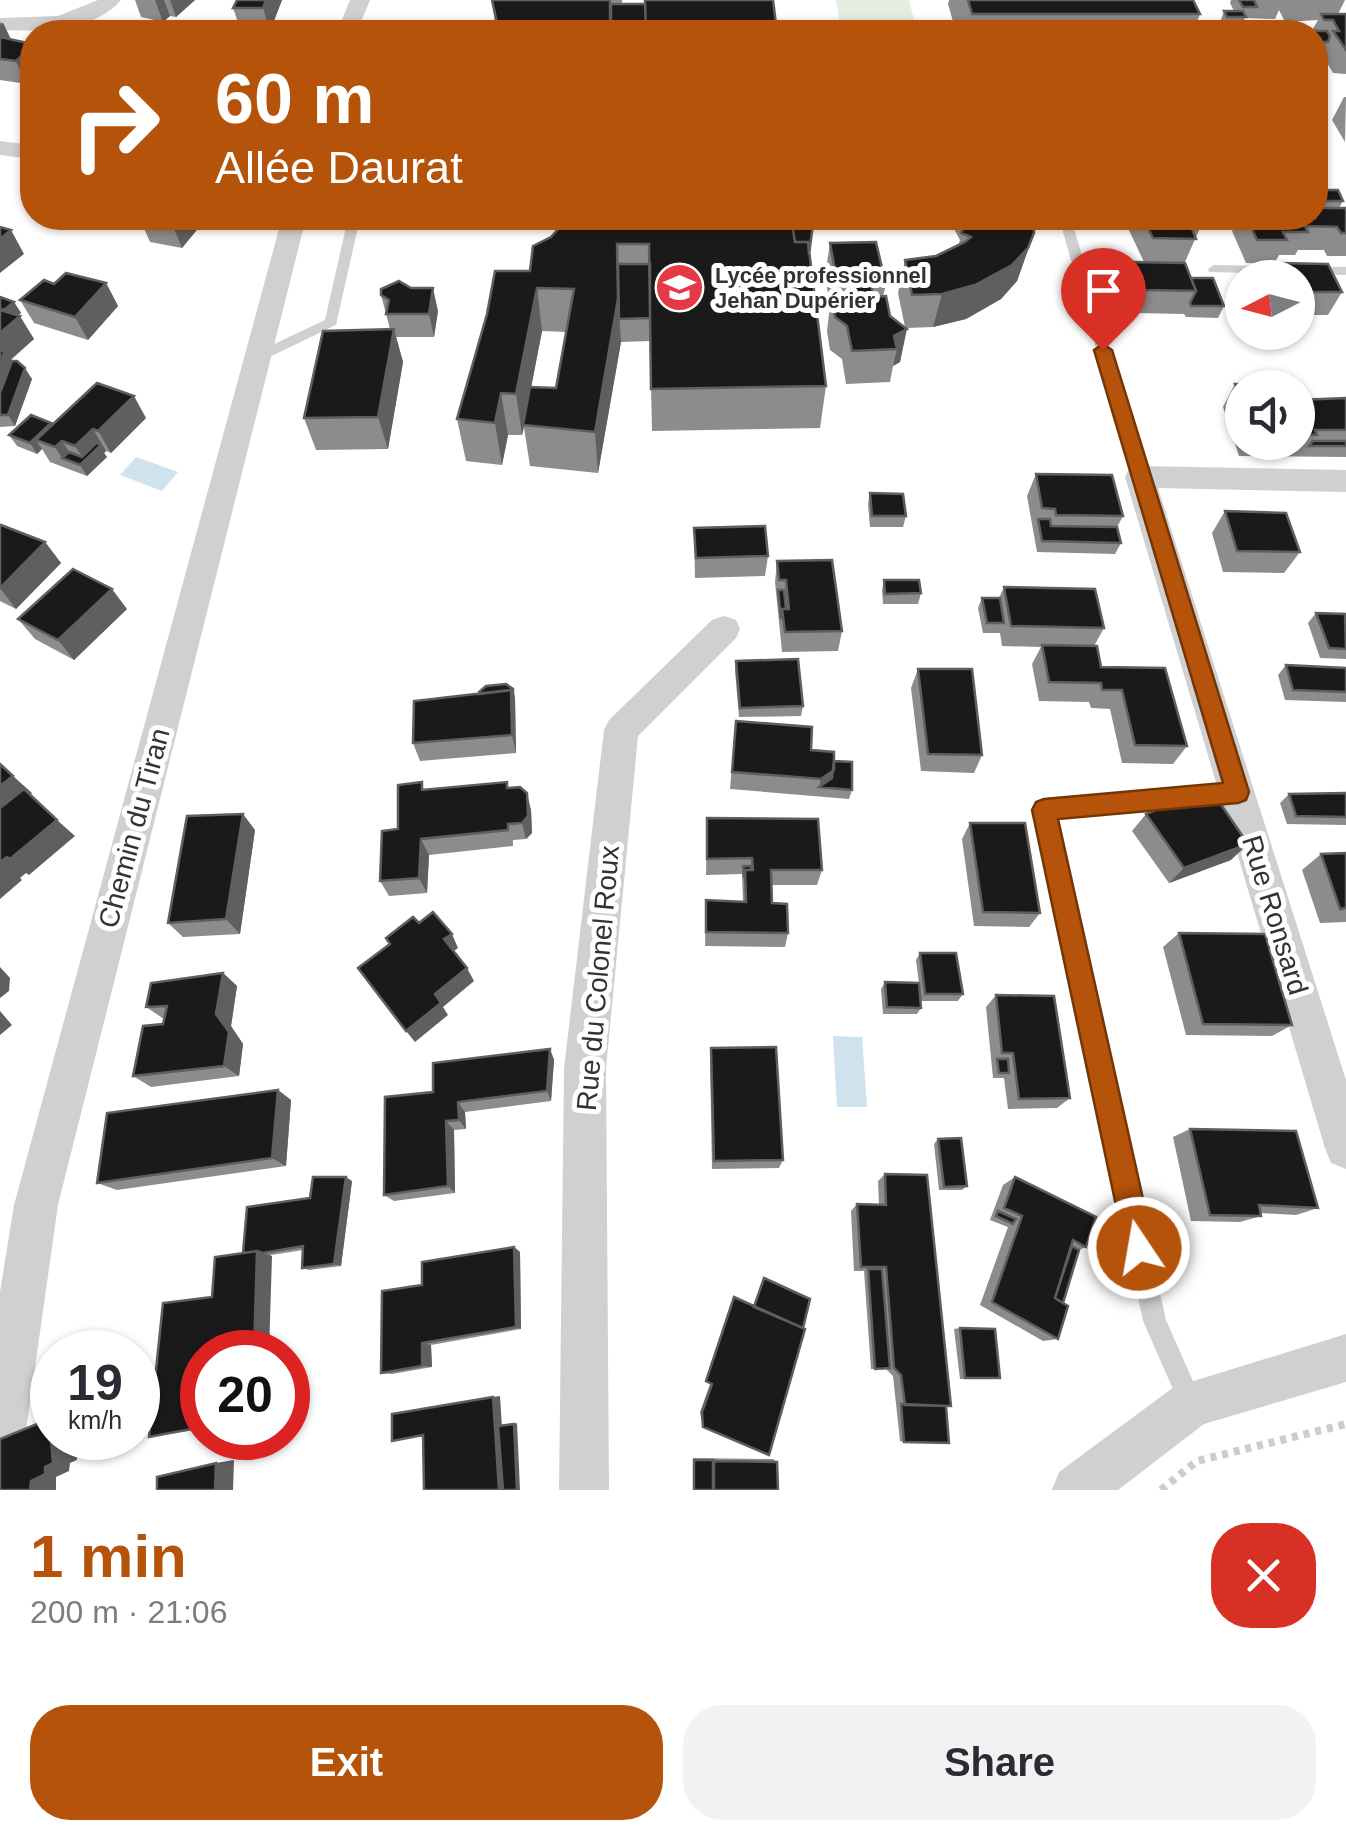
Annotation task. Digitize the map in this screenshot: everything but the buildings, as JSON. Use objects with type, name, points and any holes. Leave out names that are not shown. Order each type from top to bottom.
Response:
[{"type":"street","points":[[75,20],[111,0]]},
{"type":"street","name":"Chemin du Tiran","points":[[0,1445],[36,1205],[291,230]]},
{"type":"street","points":[[1140,477],[1346,481]]},
{"type":"street","name":"Rue Ronsard","points":[[1140,477],[1346,1148]]},
{"type":"street","name":"Rue du Colonel Roux","points":[[584,1490],[585,1068],[621,730],[724,629]]},
{"type":"street","points":[[1076,1490],[1191,1404],[1346,1358]]},
{"type":"lane","points":[[256,358],[331,322],[351,230]]},
{"type":"lane","points":[[1068,230],[1140,477]]},
{"type":"lane","points":[[1214,269],[1346,271]]},
{"type":"lane","points":[[1191,1404],[1155,1321],[1044,810],[1238,792]]},
{"type":"path","points":[[1161,1490],[1197,1461],[1346,1424]]},
{"type":"shaded area","points":[[836,0],[909,0],[914,20],[839,20]]},
{"type":"water","points":[[136,457],[178,472],[162,491],[120,475]]},
{"type":"water","points":[[833,1036],[862,1037],[867,1107],[837,1107]]},
{"type":"place","name":"Lycée professionnel Jehan Dupérier","points":[[680,288]]},
{"type":"route","points":[[1103,350],[1238,792],[1044,810],[1139,1248]]}]
